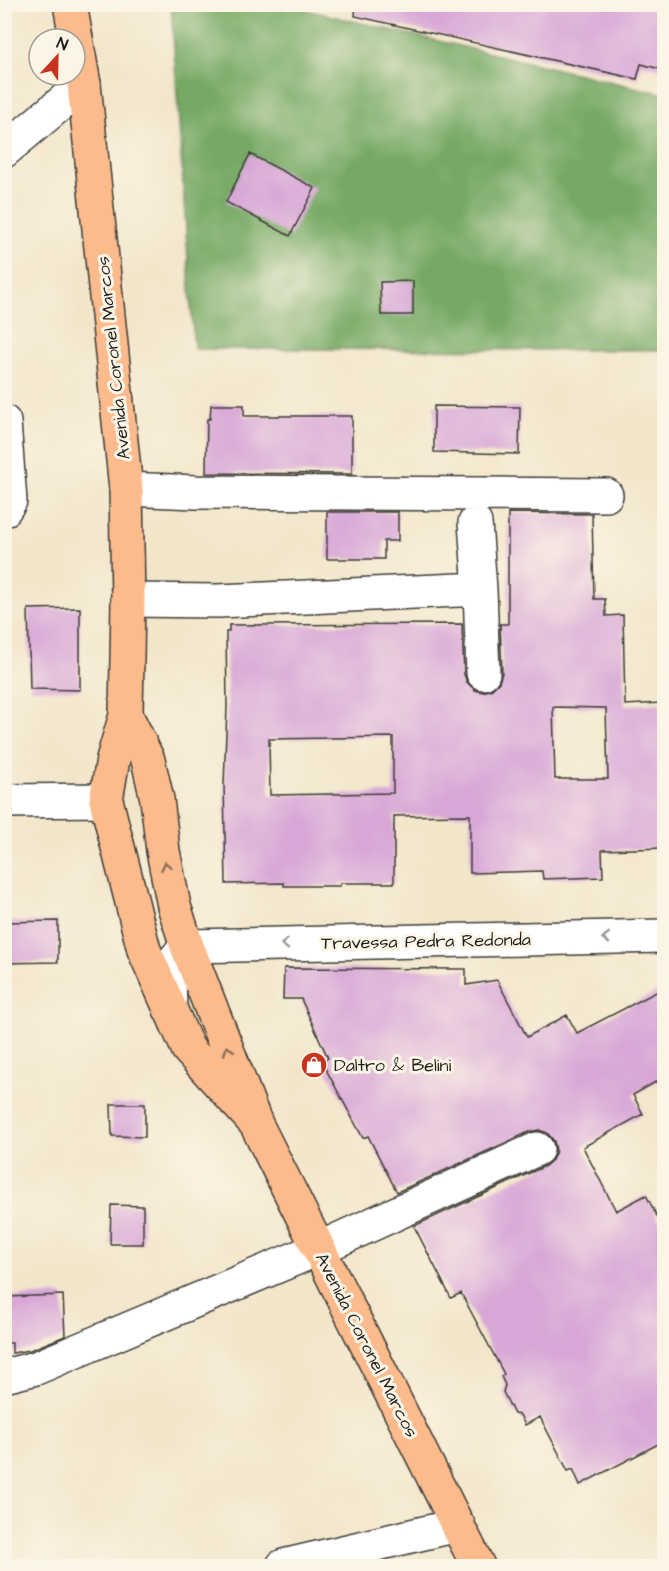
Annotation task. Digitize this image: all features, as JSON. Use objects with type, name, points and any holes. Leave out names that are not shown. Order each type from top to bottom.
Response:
[{"type":"main road","name":"Avenida Coronel Marcos","points":[[70,4],[74,27]]},
{"type":"main road","name":"Avenida Coronel Marcos","points":[[84,87],[126,489],[128,600],[126,714],[113,759],[106,800],[144,950],[188,1049],[256,1124]]},
{"type":"main road","name":"Avenida Coronel Marcos","points":[[126,714],[148,760],[157,799],[163,851],[174,906],[187,946],[256,1124],[478,1566]]},
{"type":"street","points":[[4,151],[80,87]]},
{"type":"street","points":[[4,422],[10,501],[4,510]]},
{"type":"street","points":[[126,489],[196,492],[606,495]]},
{"type":"street","points":[[475,523],[483,673]]},
{"type":"street","points":[[128,600],[218,601],[480,589]]},
{"type":"street","points":[[4,801],[106,800]]},
{"type":"street","name":"Travessa Pedra Redonda","points":[[187,946],[664,936]]},
{"type":"street","points":[[170,1009],[168,978],[171,966],[187,946]]},
{"type":"street","points":[[4,1376],[36,1368],[318,1249],[537,1149]]},
{"type":"street","points":[[283,1566],[458,1525]]},
{"type":"green space","points":[[171,5],[285,5],[664,94],[664,350],[194,349]]},
{"type":"building","points":[[356,4],[664,4],[664,70],[641,64],[637,79],[355,16]]},
{"type":"building","points":[[250,154],[315,188],[290,236],[226,202]]},
{"type":"building","points":[[413,281],[413,315],[381,315],[380,282]]},
{"type":"building","points":[[211,405],[244,405],[244,416],[352,416],[352,474],[206,473],[207,419],[210,419]]},
{"type":"building","points":[[434,406],[520,407],[519,454],[434,452]]},
{"type":"building","points":[[327,512],[398,512],[398,541],[384,541],[384,559],[327,559]]},
{"type":"building","points":[[508,513],[592,514],[594,599],[605,599],[606,616],[623,615],[625,705],[661,703],[662,749],[664,749],[664,848],[602,850],[603,877],[543,879],[542,871],[470,873],[470,815],[394,816],[394,883],[340,883],[340,886],[284,886],[284,883],[226,884],[224,785],[227,707],[226,632],[229,631],[229,625],[462,624],[464,674],[467,682],[475,690],[483,692],[492,689],[499,682],[502,673],[500,624],[508,624]],"holes":[[[553,707],[606,708],[608,779],[555,779]],[[393,737],[393,793],[270,795],[269,739]]]},
{"type":"building","points":[[80,608],[80,690],[30,689],[28,609]]},
{"type":"building","points":[[58,921],[58,962],[4,963],[4,922]]},
{"type":"building","points":[[284,968],[466,969],[466,985],[497,980],[527,1037],[567,1015],[577,1033],[664,988],[664,1077],[633,1095],[643,1114],[583,1147],[616,1211],[646,1195],[664,1230],[664,1441],[580,1485],[573,1469],[568,1471],[540,1417],[525,1425],[520,1415],[514,1414],[503,1392],[505,1385],[501,1376],[504,1374],[461,1293],[451,1298],[414,1226],[545,1166],[552,1160],[556,1151],[554,1141],[547,1133],[539,1130],[529,1132],[397,1192],[368,1136],[363,1138],[322,1062],[328,1058],[301,999],[283,999]]},
{"type":"building","points":[[111,1104],[145,1104],[145,1137],[112,1136]]},
{"type":"building","points":[[111,1205],[143,1206],[143,1244],[110,1244]]},
{"type":"building","points":[[63,1295],[65,1336],[30,1350],[12,1353],[12,1343],[4,1343],[4,1297]]},
{"type":"place","name":"Daltro & Belini","points":[[314,1065]]}]
